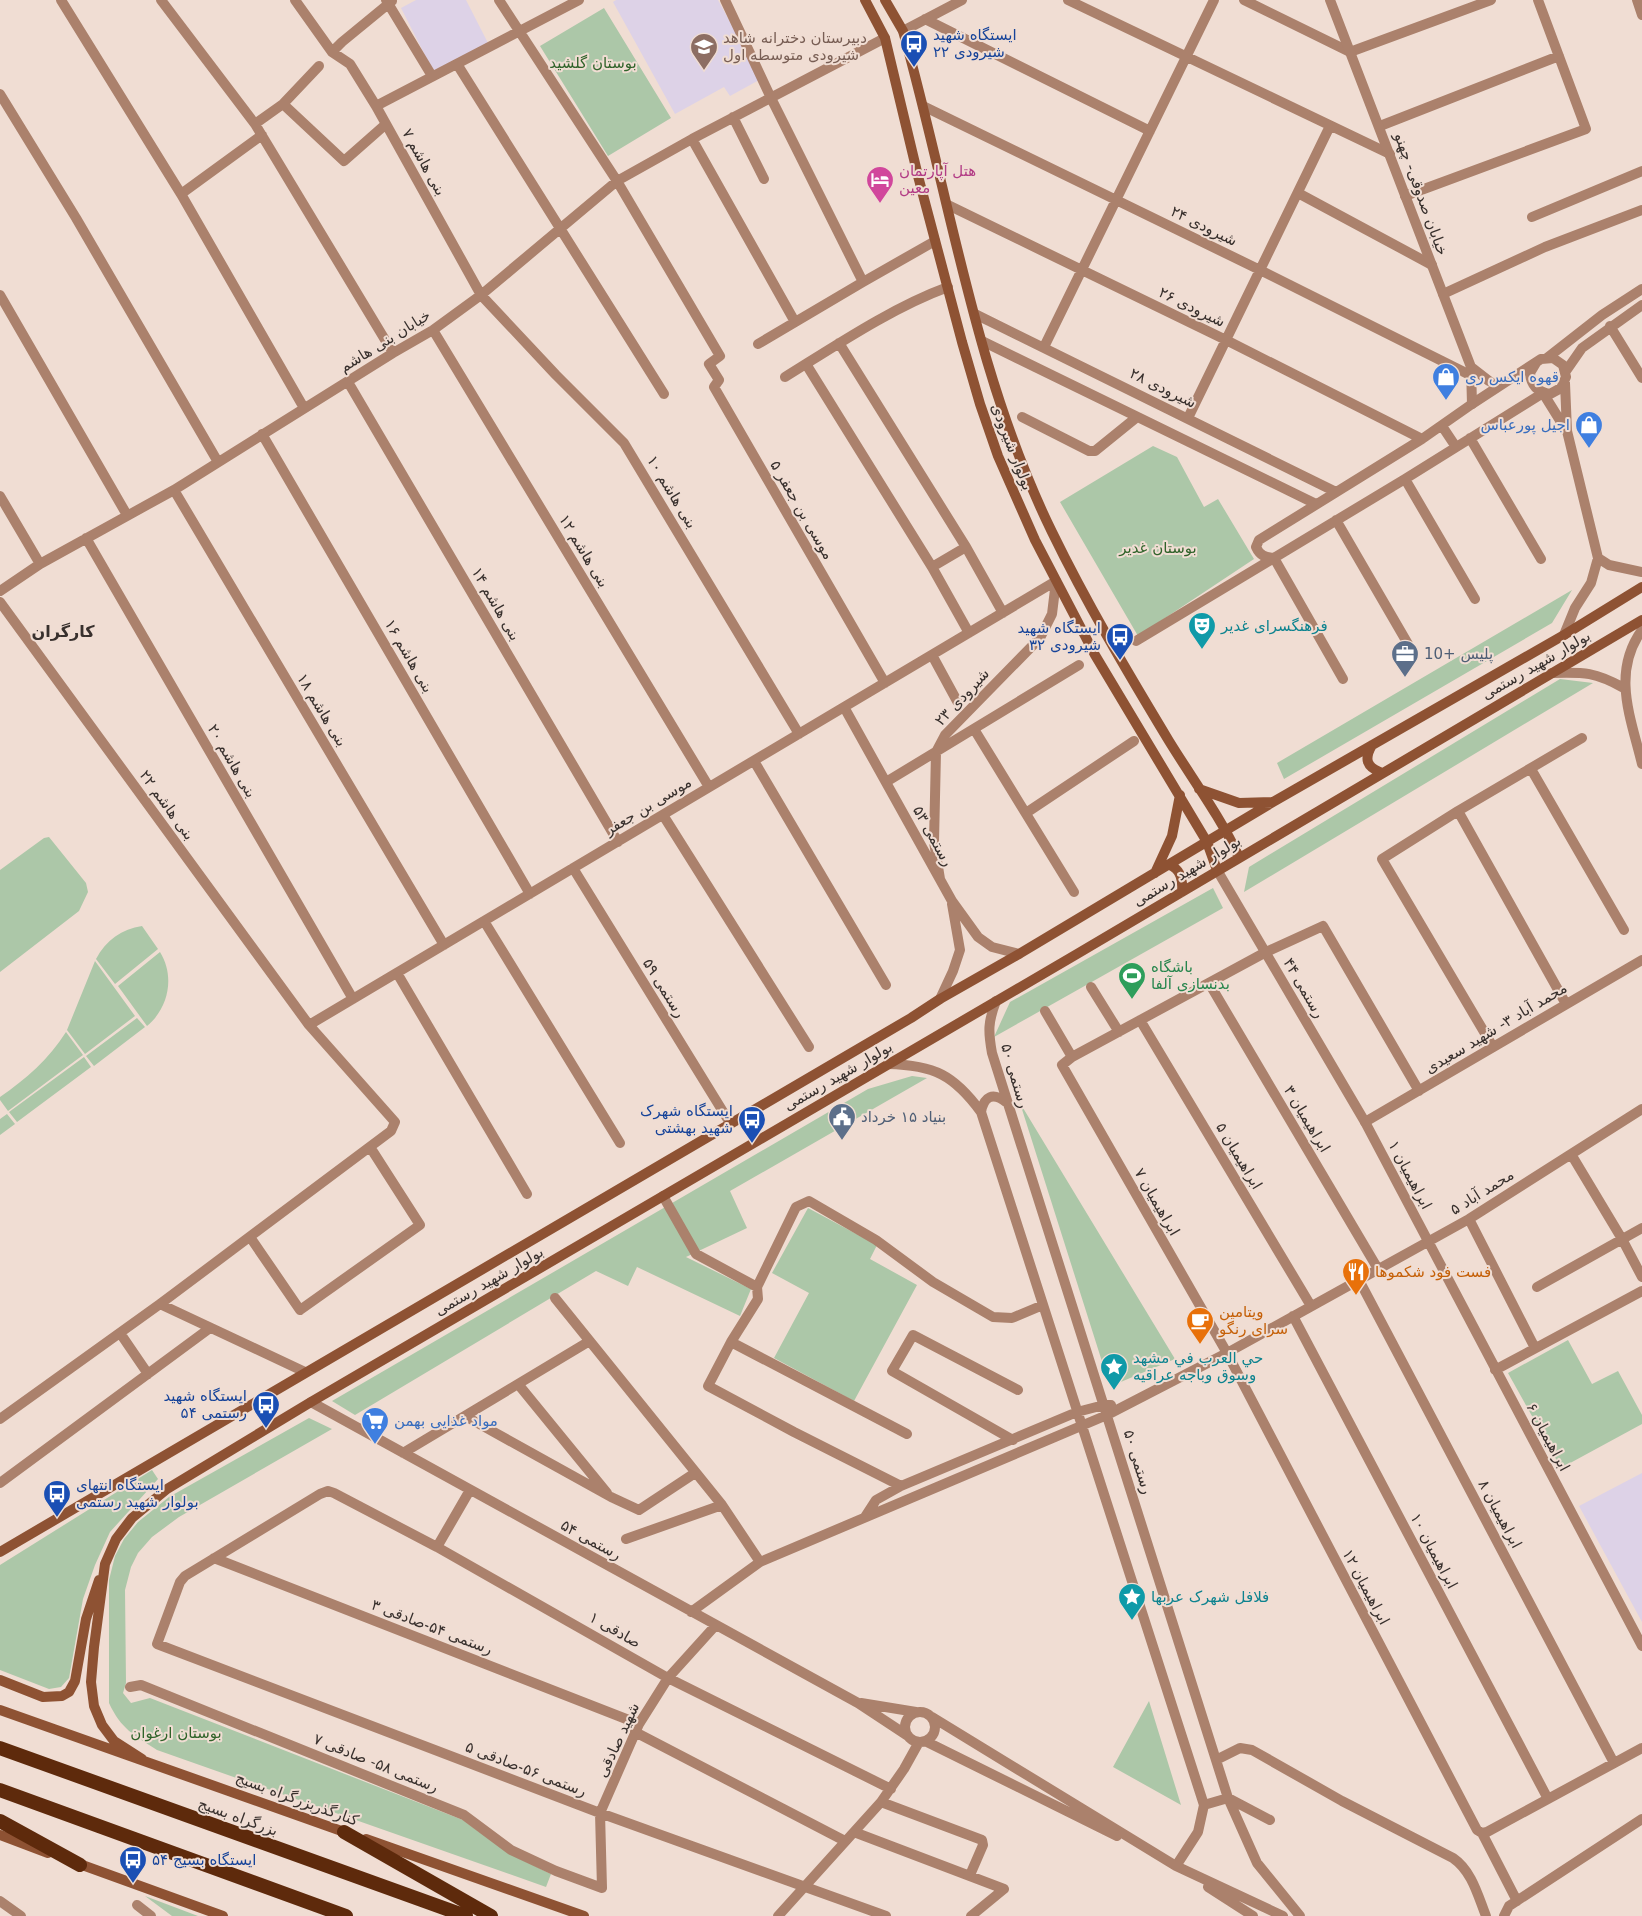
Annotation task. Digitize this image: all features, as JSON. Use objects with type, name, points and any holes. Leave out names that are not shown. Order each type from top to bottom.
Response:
[{"type":"highway","name":"بزرگراه بسیج","points":[[0,1748],[466,1916]]},
{"type":"highway","points":[[0,1790],[346,1916]]},
{"type":"highway","points":[[0,1821],[80,1865]]},
{"type":"highway","points":[[344,1832],[491,1916]]},
{"type":"main road","name":"بولوار شیرودی","points":[[865,0],[885,38],[918,176],[948,287],[980,404],[998,456],[1035,540],[1095,655],[1207,842],[1218,870]]},
{"type":"main road","name":"بولوار شیرودی","points":[[885,0],[903,31],[982,341],[998,398],[1016,449],[1052,532],[1120,661],[1198,789],[1227,830],[1240,857]]},
{"type":"main road","name":"بولوار شهید رستمی","points":[[0,1552],[911,1018],[1273,802],[1564,636],[1642,587]]},
{"type":"main road","name":"بولوار شهید رستمی","points":[[142,1759],[114,1742],[102,1725],[94,1706],[91,1682],[105,1564],[116,1539],[132,1518],[166,1490],[311,1402],[1642,620]]},
{"type":"main road","points":[[1372,745],[1367,753],[1368,762],[1373,770],[1382,773]]},
{"type":"main road","points":[[1198,789],[1238,803],[1273,802]]},
{"type":"main road","points":[[1155,874],[1172,836],[1180,796]]},
{"type":"main road","points":[[1170,865],[1176,868],[1180,875],[1182,892]]},
{"type":"main road","points":[[0,1680],[43,1697],[62,1696],[69,1692],[75,1681],[86,1619],[105,1564]]},
{"type":"main road","name":"کنارگذربزرگراه بسیج","points":[[0,1710],[584,1916]]},
{"type":"main road","points":[[0,1836],[224,1916]]},
{"type":"street","points":[[61,0],[182,194],[304,408]]},
{"type":"street","points":[[162,0],[255,124],[393,353]]},
{"type":"street","name":"بنی هاشم ۷","points":[[295,0],[332,52],[350,64],[376,106],[481,295]]},
{"type":"street","points":[[499,0],[617,181]]},
{"type":"street","points":[[376,106],[579,0]]},
{"type":"street","points":[[725,0],[771,98],[863,282]]},
{"type":"street","points":[[903,31],[962,0]]},
{"type":"street","points":[[1068,0],[1390,154]]},
{"type":"street","points":[[1044,347],[1214,0]]},
{"type":"street","points":[[1244,0],[1350,52],[1477,2],[1491,0]]},
{"type":"street","name":"خیابان صدوقی- چهنو","points":[[1330,0],[1380,126],[1471,371]]},
{"type":"street","points":[[1405,196],[1586,129],[1538,0]]},
{"type":"street","points":[[1637,0],[1642,15]]},
{"type":"street","points":[[332,52],[390,1],[432,76]]},
{"type":"street","points":[[925,19],[1150,131]]},
{"type":"street","name":"خیابان بنی هاشم","points":[[0,591],[40,564],[174,490],[433,330],[481,295],[617,181],[692,139],[885,38]]},
{"type":"street","points":[[1380,126],[1559,56]]},
{"type":"street","points":[[457,64],[664,394]]},
{"type":"street","points":[[255,124],[283,104],[319,66]]},
{"type":"street","points":[[0,94],[76,218],[218,462]]},
{"type":"street","points":[[283,104],[344,161],[386,124]]},
{"type":"street","name":"شیرودی ۲۴","points":[[923,106],[1471,371]]},
{"type":"street","points":[[733,118],[764,179]]},
{"type":"street","points":[[1188,418],[1330,126]]},
{"type":"street","points":[[182,194],[262,135]]},
{"type":"street","points":[[692,139],[795,322]]},
{"type":"street","points":[[1532,217],[1642,171]]},
{"type":"street","name":"موسی بن جعفر ۵","points":[[617,181],[720,356],[709,364],[719,380],[714,387],[885,682]]},
{"type":"street","points":[[1298,192],[1432,265]]},
{"type":"street","name":"شیرودی ۲۶","points":[[948,205],[1226,340],[1422,439]]},
{"type":"street","points":[[1442,294],[1545,247],[1642,210]]},
{"type":"street","points":[[758,344],[936,241]]},
{"type":"street","points":[[785,378],[839,343],[928,294],[948,287]]},
{"type":"street","points":[[1274,558],[1259,554],[1256,547],[1259,540],[1422,439],[1498,386],[1547,358],[1602,315],[1642,289]]},
{"type":"street","points":[[0,295],[128,515]]},
{"type":"street","name":"بنی هاشم ۱۰","points":[[481,295],[556,375],[624,443],[799,734]]},
{"type":"street","points":[[1564,636],[1575,608],[1590,583],[1598,558],[1567,431],[1566,371],[1582,348],[1610,326],[1642,305]]},
{"type":"street","name":"شیرودی ۲۸","points":[[975,314],[1336,492]]},
{"type":"street","points":[[1610,326],[1642,378]]},
{"type":"street","name":"بنی هاشم ۱۲","points":[[433,330],[709,787]]},
{"type":"street","points":[[982,341],[1316,504]]},
{"type":"street","points":[[839,343],[966,547],[1002,613]]},
{"type":"street","points":[[1547,358],[1559,361],[1566,371]]},
{"type":"street","points":[[1536,363],[1532,368],[1531,380],[1538,390],[1543,393],[1567,431]]},
{"type":"street","points":[[806,364],[932,567],[969,633]]},
{"type":"street","points":[[1471,371],[1498,386]]},
{"type":"street","points":[[1471,371],[1472,404]]},
{"type":"street","name":"بنی هاشم ۱۴","points":[[348,382],[618,842]]},
{"type":"street","points":[[1136,641],[1405,479],[1543,393],[1556,392],[1565,383]]},
{"type":"street","points":[[1022,416],[1089,451],[1095,451],[1138,417]]},
{"type":"street","points":[[1442,426],[1456,447]]},
{"type":"street","name":"بنی هاشم ۱۶","points":[[262,434],[530,894]]},
{"type":"street","points":[[1470,438],[1541,559]]},
{"type":"street","points":[[1405,479],[1475,599]]},
{"type":"street","name":"بنی هاشم ۱۸","points":[[174,490],[444,945]]},
{"type":"street","points":[[0,496],[40,564]]},
{"type":"street","points":[[1336,520],[1408,644]]},
{"type":"street","name":"بنی هاشم ۲۰","points":[[86,538],[353,999]]},
{"type":"street","points":[[932,567],[966,547]]},
{"type":"street","points":[[1274,558],[1343,679]]},
{"type":"street","points":[[1598,558],[1609,565],[1642,572]]},
{"type":"street","name":"موسی بن جعفر","points":[[309,1025],[1056,581]]},
{"type":"street","name":"شیرودی ۲۳","points":[[936,752],[945,735],[1040,638],[1052,614],[1056,581]]},
{"type":"street","name":"بنی هاشم ۲۲","points":[[0,602],[309,1025],[395,1122],[391,1131],[370,1147]]},
{"type":"street","points":[[1642,630],[1633,642],[1627,659],[1624,688],[1642,764]]},
{"type":"street","points":[[932,655],[957,701]]},
{"type":"street","points":[[886,782],[1079,665]]},
{"type":"street","points":[[1552,673],[1584,672],[1605,677],[1624,688]]},
{"type":"street","name":"رستمی ۵۳","points":[[844,707],[952,901],[978,937],[992,947],[1019,954]]},
{"type":"street","points":[[974,729],[1074,892]]},
{"type":"street","points":[[1493,1047],[1382,859],[1458,811],[1582,738]]},
{"type":"street","points":[[1026,812],[1134,740]]},
{"type":"street","points":[[936,752],[934,842],[940,879]]},
{"type":"street","points":[[754,761],[886,985]]},
{"type":"street","points":[[1531,769],[1624,930]]},
{"type":"street","points":[[1458,811],[1566,1004]]},
{"type":"street","points":[[662,815],[809,1046]]},
{"type":"street","name":"رستمی ۵۹","points":[[573,868],[730,1123]]},
{"type":"street","name":"رستمی ۴۴","points":[[1218,870],[1365,1122]]},
{"type":"street","points":[[940,999],[960,950],[952,901]]},
{"type":"street","points":[[484,921],[620,1143]]},
{"type":"street","points":[[1045,1011],[1072,1057],[1266,952],[1322,926],[1419,1091]]},
{"type":"street","name":"محمد آباد ۳- شهید سعیدی","points":[[1365,1122],[1642,960]]},
{"type":"street","points":[[397,973],[526,1194]]},
{"type":"street","name":"ابراهیمیان ۳","points":[[1209,983],[1378,1269]]},
{"type":"street","points":[[1091,986],[1119,1032]]},
{"type":"street","name":"رستمی ۵۰","points":[[996,1001],[990,1017],[988,1031],[992,1053],[1006,1102],[1228,1798],[1257,1863],[1300,1916]]},
{"type":"street","name":"ابراهیمیان ۵","points":[[1140,1020],[1311,1306]]},
{"type":"street","name":"ابراهیمیان ۷","points":[[1072,1057],[1062,1065],[1227,1353]]},
{"type":"street","points":[[888,1064],[934,1071],[953,1080],[968,1093],[981,1112],[1204,1805],[1198,1832],[1176,1866]]},
{"type":"street","points":[[981,1112],[983,1103],[990,1097],[998,1096],[1006,1102]]},
{"type":"street","name":"محمد آباد ۵","points":[[691,1612],[760,1562],[1107,1415],[1227,1353],[1469,1219],[1642,1109]]},
{"type":"street","name":"ابراهیمیان ۱","points":[[1365,1122],[1428,1241]]},
{"type":"street","points":[[0,1419],[160,1304],[250,1236],[370,1147],[420,1225],[300,1310],[250,1236]]},
{"type":"street","points":[[1571,1154],[1642,1276]]},
{"type":"street","points":[[663,1196],[696,1254],[757,1287]]},
{"type":"street","points":[[901,1486],[708,1386],[731,1342],[758,1299],[757,1287],[796,1207],[809,1202],[876,1240],[933,1282],[993,1317],[1012,1318],[1043,1305]]},
{"type":"street","points":[[1469,1219],[1535,1348]]},
{"type":"street","points":[[1537,1287],[1642,1228]]},
{"type":"street","name":"ابراهیمیان ۶","points":[[1428,1241],[1642,1646]]},
{"type":"street","name":"ابراهیمیان ۸","points":[[1359,1280],[1614,1763]]},
{"type":"street","points":[[1495,1370],[1642,1291]]},
{"type":"street","points":[[555,1298],[588,1342],[722,1505],[760,1562]]},
{"type":"street","points":[[160,1304],[305,1372]]},
{"type":"street","name":"ابراهیمیان ۱۰","points":[[1293,1316],[1548,1799]]},
{"type":"street","points":[[0,1483],[210,1328]]},
{"type":"street","points":[[120,1333],[148,1374]]},
{"type":"street","points":[[1013,1440],[892,1371],[913,1335],[1018,1390]]},
{"type":"street","points":[[403,1453],[588,1342]]},
{"type":"street","points":[[731,1342],[907,1434]]},
{"type":"street","name":"ابراهیمیان ۱۲","points":[[1227,1353],[1472,1822],[1477,1830],[1482,1833],[1517,1901]]},
{"type":"street","points":[[518,1384],[611,1497]]},
{"type":"street","name":"رستمی ۵۴","points":[[311,1402],[858,1703],[908,1736]]},
{"type":"street","name":"محمد آباد ۵","points":[[864,1518],[876,1500],[901,1486],[1078,1412],[1104,1405],[1122,1406]]},
{"type":"street","points":[[464,1416],[611,1497],[639,1510],[695,1473]]},
{"type":"street","points":[[437,1547],[470,1490]]},
{"type":"street","name":"صادقی ۱","points":[[214,1558],[320,1494],[328,1491],[334,1493],[437,1547],[668,1678],[891,1789]]},
{"type":"street","points":[[626,1538],[722,1505]]},
{"type":"street","name":"رستمی ۵۶-صادقی ۵","points":[[214,1558],[190,1572],[180,1582],[157,1644],[600,1813],[886,1916]]},
{"type":"street","name":"رستمی ۵۴-صادقی ۳","points":[[214,1558],[637,1728],[846,1842]]},
{"type":"street","name":"شهید صادقی","points":[[602,1888],[600,1813],[637,1728],[668,1678],[715,1626]]},
{"type":"street","name":"رستمی ۵۸- صادقی ۷","points":[[130,1687],[140,1685],[464,1815],[511,1850],[556,1871],[602,1888]]},
{"type":"street","name":"رستمی ۵۴","points":[[858,1703],[916,1712]]},
{"type":"street","points":[[1253,1916],[1176,1866],[922,1711],[916,1712],[907,1719],[905,1725],[908,1736],[1176,1866],[1283,1916]]},
{"type":"street","points":[[778,1916],[881,1802],[922,1742],[934,1734],[936,1728],[932,1717]]},
{"type":"street","points":[[1216,1760],[1240,1748],[1252,1750],[1342,1801],[1453,1858],[1460,1864],[1473,1882],[1486,1916]]},
{"type":"street","points":[[1482,1833],[1642,1748]]},
{"type":"street","points":[[1204,1805],[1228,1798],[1270,1820]]},
{"type":"street","points":[[881,1802],[982,1840],[983,1845],[970,1875]]},
{"type":"street","points":[[1505,1916],[1508,1906],[1642,1819]]},
{"type":"street","points":[[854,1832],[1004,1889],[971,1916]]},
{"type":"street","points":[[0,1901],[21,1916]]},
{"type":"street","points":[[137,1905],[151,1916]]},
{"type":"shaded area","points":[[416,0],[466,0],[488,43],[433,71],[401,8]]},
{"type":"shaded area","points":[[616,0],[718,0],[761,79],[730,96],[724,87],[675,114],[613,2]]},
{"type":"shaded area","points":[[1642,1473],[1642,1622],[1579,1506]]},
{"type":"green space","name":"بوستان گلشید","points":[[604,8],[671,118],[608,156],[540,46]]},
{"type":"green space","name":"بوستان غدیر","points":[[1153,446],[1177,457],[1204,507],[1218,499],[1254,559],[1138,636],[1060,502]]},
{"type":"green space","points":[[1572,590],[1552,623],[1284,779],[1277,763]]},
{"type":"green space","points":[[1560,679],[1593,683],[1244,892],[1249,867]]},
{"type":"green space","points":[[49,837],[86,883],[88,892],[79,911],[0,972],[0,870],[44,838]]},
{"type":"green space","points":[[1213,888],[1223,908],[994,1037],[1010,1002]]},
{"type":"green space","points":[[142,926],[158,949],[115,984],[96,959],[115,936]]},
{"type":"green space","points":[[160,952],[165,961],[167,971],[167,991],[165,1001],[160,1010],[147,1026],[118,986]]},
{"type":"green space","points":[[95,961],[135,1016],[85,1054],[67,1030]]},
{"type":"green space","points":[[137,1018],[145,1027],[94,1066],[86,1056]]},
{"type":"green space","points":[[66,1032],[83,1055],[8,1111],[0,1097],[36,1068]]},
{"type":"green space","points":[[84,1057],[91,1067],[17,1122],[9,1112]]},
{"type":"green space","points":[[912,1076],[927,1078],[730,1191],[747,1228],[686,1257],[751,1289],[740,1316],[637,1267],[628,1286],[596,1271],[355,1415],[332,1401],[868,1089]]},
{"type":"green space","points":[[1020,1103],[1175,1359],[1116,1384],[1105,1371]]},
{"type":"green space","points":[[7,1114],[15,1124],[0,1135],[0,1119]]},
{"type":"green space","points":[[808,1208],[877,1245],[870,1259],[917,1285],[854,1401],[774,1358],[809,1293],[772,1273]]},
{"type":"green space","points":[[1568,1340],[1592,1384],[1618,1371],[1642,1415],[1642,1424],[1561,1468],[1508,1373]]},
{"type":"green space","name":"بوستان ارغوان","points":[[309,1418],[332,1429],[179,1517],[152,1537],[138,1553],[131,1567],[125,1590],[126,1683],[123,1693],[131,1703],[150,1698],[463,1820],[508,1853],[551,1874],[546,1887],[157,1750],[123,1725],[109,1703],[109,1580],[115,1556],[124,1539],[138,1522],[169,1497]]},
{"type":"green space","points":[[152,1470],[158,1479],[110,1532],[95,1565],[83,1599],[69,1678],[61,1687],[49,1689],[0,1670],[0,1565]]},
{"type":"green space","points":[[1149,1701],[1181,1805],[1113,1767]]},
{"type":"green space","points":[[145,1896],[198,1916],[172,1916]]},
{"type":"place","name":"ایستگاه شهید شیرودی ۲۲","points":[[914,68]]},
{"type":"place","name":"دبیرستان دخترانه شاهد شیرودی متوسطه اول","points":[[704,71]]},
{"type":"place","name":"هتل آپارتمان معین","points":[[880,204]]},
{"type":"place","name":"قهوه ایکس ری","points":[[1446,401]]},
{"type":"place","name":"اجیل پورعباس","points":[[1589,449]]},
{"type":"place","name":"فرهنگسرای غدیر","points":[[1202,650]]},
{"type":"place","name":"ایستگاه شهید شیرودی ۳۲","points":[[1120,661]]},
{"type":"place","name":"پلیس +10","points":[[1405,678]]},
{"type":"place","name":"باشگاه بدنسازی آلفا","points":[[1132,1000]]},
{"type":"place","name":"بنیاد ۱۵ خرداد","points":[[842,1141]]},
{"type":"place","name":"ایستگاه شهرک شهید بهشتی","points":[[752,1144]]},
{"type":"place","name":"فست فود شکموها","points":[[1356,1296]]},
{"type":"place","name":"ویتامین سرای رنگو","points":[[1200,1345]]},
{"type":"place","name":"حي العرب في مشهد وسوق وباجه عراقيه","points":[[1114,1391]]},
{"type":"place","name":"ایستگاه شهید رستمی ۵۴","points":[[266,1429]]},
{"type":"place","name":"مواد غذایی بهمن","points":[[375,1445]]},
{"type":"place","name":"ایستگاه انتهای بولوار شهید رستمی","points":[[57,1518]]},
{"type":"place","name":"فلافل شهرک عربها","points":[[1132,1621]]},
{"type":"place","name":"ایستگاه بسیج ۵۴","points":[[133,1884]]},
{"type":"district","name":"کارگران","points":[[63,631]]}]
